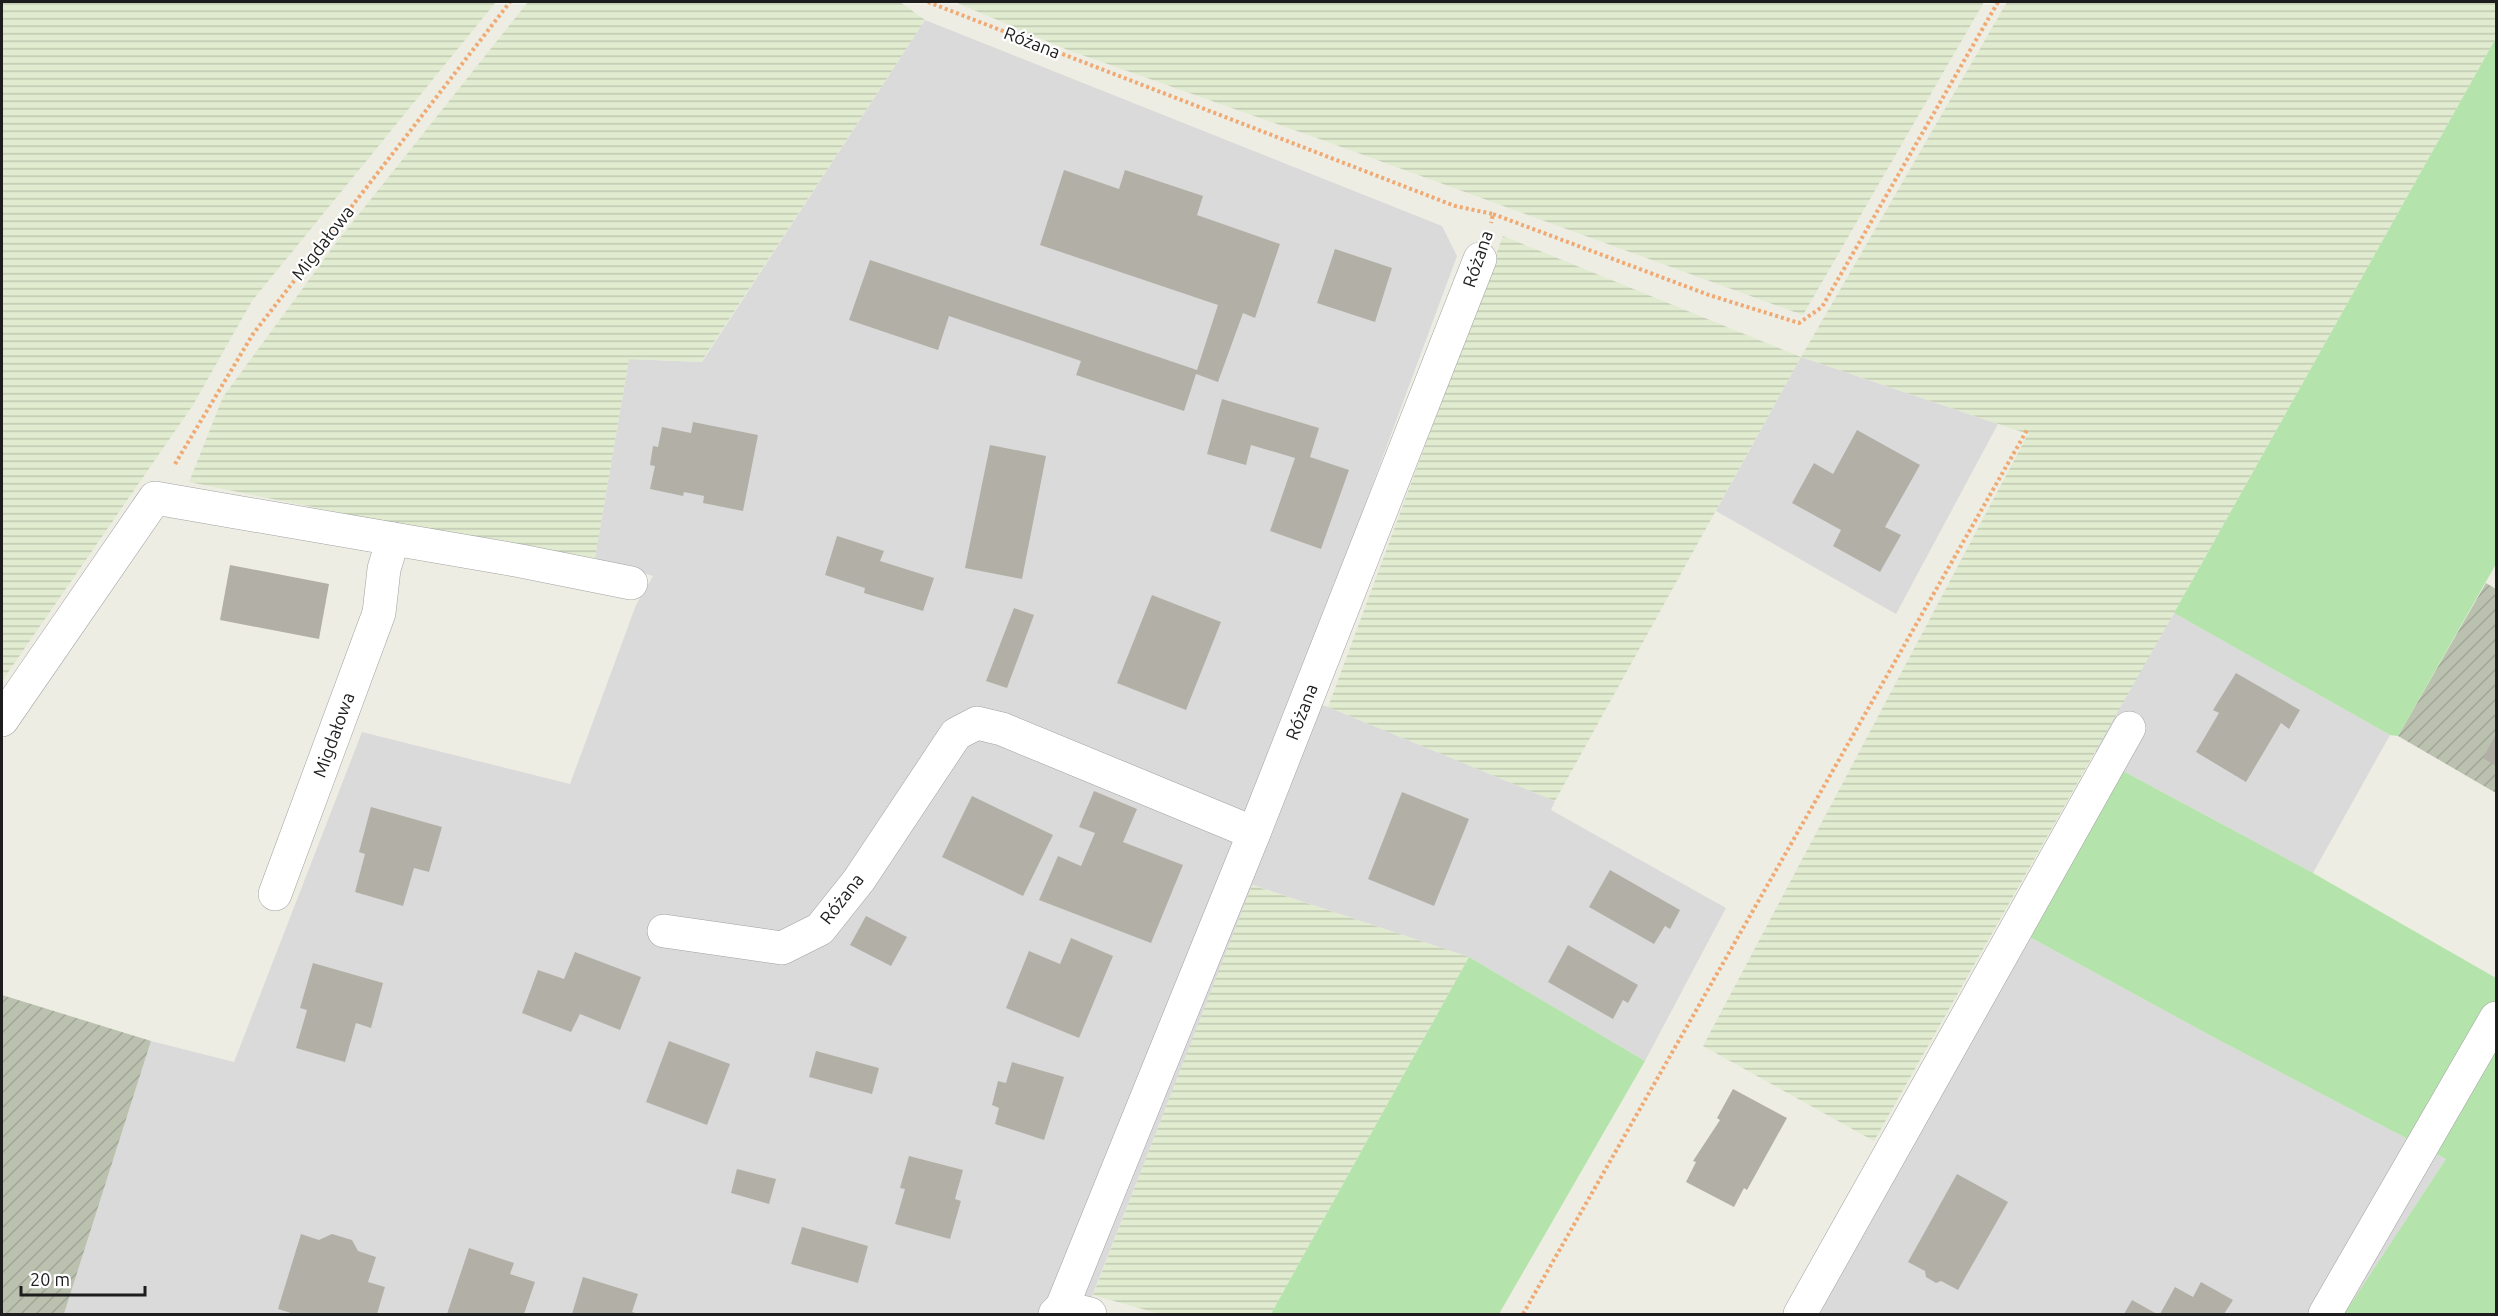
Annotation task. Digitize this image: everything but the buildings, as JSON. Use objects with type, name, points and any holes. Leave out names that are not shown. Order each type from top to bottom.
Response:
[{"type":"street","name":"Różana","points":[[1069,1312],[1254,833],[1480,259]]},
{"type":"street","points":[[2,720],[155,498],[521,561],[631,584]]},
{"type":"street","name":"Migdałowa","points":[[275,894],[379,613],[384,569],[393,539]]},
{"type":"street","name":"Różana","points":[[664,931],[782,948],[820,929],[859,880],[956,734],[977,723],[1002,729],[1254,833]]},
{"type":"street","points":[[1800,1314],[2129,728]]},
{"type":"street","points":[[2325,1314],[2496,1018]]},
{"type":"path","name":"Migdałowa","points":[[155,498],[253,334],[510,2]]},
{"type":"path","name":"Różana","points":[[928,2],[1455,206],[1493,214],[1480,259]]},
{"type":"path","points":[[1493,214],[1708,296],[1799,323],[1821,307],[1998,2]]},
{"type":"path","points":[[1523,1314],[2027,430]]},
{"type":"shaded area","points":[[2,2],[496,2],[252,301],[193,405],[2,681]]},
{"type":"shaded area","points":[[528,2],[900,2],[925,20],[701,362],[629,359],[595,558],[367,518],[189,482],[223,397],[336,243]]},
{"type":"shaded area","points":[[955,2],[1984,2],[1803,315],[1068,50]]},
{"type":"shaded area","points":[[2007,2],[2496,2],[2496,38],[2174,613],[1874,1141],[1703,1046],[2028,434],[1801,357]]},
{"type":"shaded area","points":[[925,20],[1442,226],[1457,256],[1294,697],[1328,707],[1555,801],[1551,810],[1726,908],[1645,1061],[1469,957],[1253,885],[1085,1314],[64,1314],[151,1041],[234,1062],[362,732],[570,784],[636,605],[653,576],[595,558],[629,359],[702,362]]},
{"type":"shaded area","points":[[1503,236],[1801,357],[1555,801],[1328,707]]},
{"type":"shaded area","points":[[1801,357],[1998,424],[1896,614],[1716,511]]},
{"type":"shaded area","points":[[2486,583],[2496,589],[2496,793],[2398,736]]},
{"type":"shaded area","points":[[2174,613],[2390,735],[2313,873],[2123,771],[2094,751]]},
{"type":"shaded area","points":[[1252,885],[1469,957],[1271,1314],[1160,1314],[1093,1295]]},
{"type":"shaded area","points":[[2024,934],[2215,1038],[2446,1159],[2344,1314],[1817,1314]]},
{"type":"shaded area","points":[[2,995],[151,1041],[64,1314],[2,1314]]},
{"type":"green space","points":[[2496,38],[2496,564],[2398,736],[2390,735],[2174,613]]},
{"type":"green space","points":[[2123,771],[2313,873],[2496,978],[2496,1314],[2344,1314],[2446,1159],[2215,1038],[2024,934]]},
{"type":"green space","points":[[1469,957],[1645,1061],[1499,1314],[1271,1314]]}]
